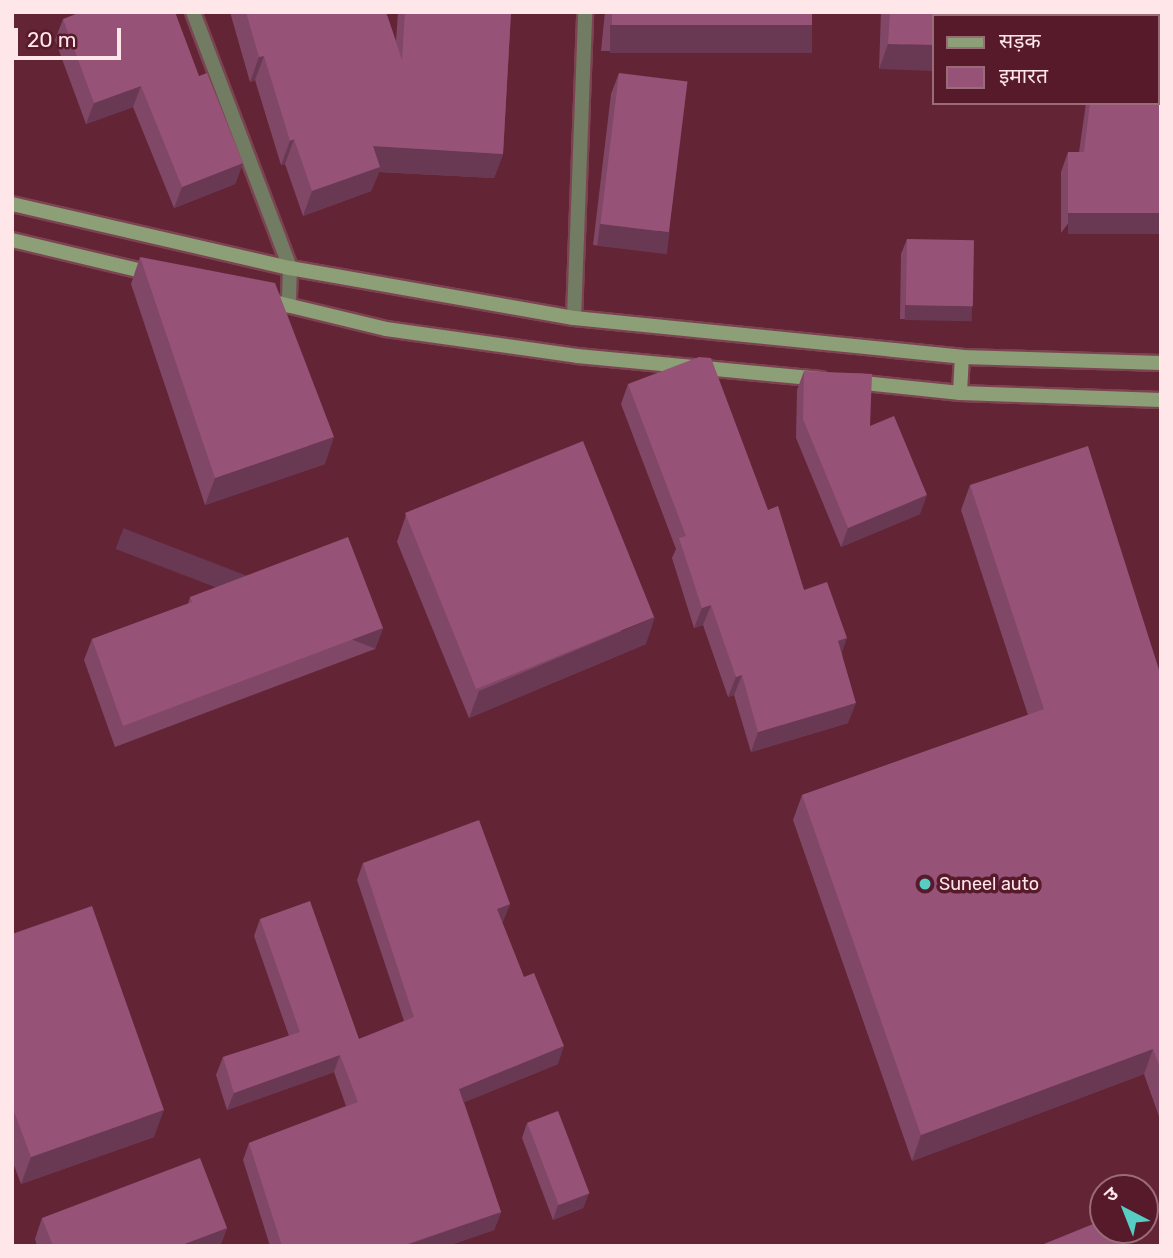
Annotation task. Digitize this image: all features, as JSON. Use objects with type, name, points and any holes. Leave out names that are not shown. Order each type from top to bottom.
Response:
[{"type":"street","points":[[193,12],[289,268],[289,306]]},
{"type":"street","points":[[574,318],[585,12]]},
{"type":"street","points":[[12,204],[289,268],[574,318],[962,357],[1161,363]]},
{"type":"street","points":[[12,240],[171,278]]},
{"type":"street","points":[[250,296],[386,329],[577,356],[960,393],[1161,400]]},
{"type":"street","points":[[960,393],[962,357]]},
{"type":"building","points":[[81,12],[175,12],[199,76],[207,73],[243,163],[182,187],[141,86],[94,103],[63,19]]},
{"type":"building","points":[[246,12],[386,12],[402,60],[405,12],[511,12],[503,154],[373,146],[380,167],[312,191],[294,139],[290,141],[264,56],[259,57]]},
{"type":"building","points":[[612,12],[812,12],[812,25],[612,25]]},
{"type":"building","points":[[890,12],[971,12],[932,14],[932,45],[888,44]]},
{"type":"building","points":[[1161,70],[1161,213],[1068,213],[1068,152],[1084,152],[1090,105],[1159,105]]},
{"type":"building","points":[[619,73],[687,81],[669,232],[600,224]]},
{"type":"building","points":[[907,239],[974,240],[973,306],[906,305]]},
{"type":"building","points":[[140,257],[275,283],[334,437],[215,478]]},
{"type":"building","points":[[699,357],[711,358],[768,510],[778,506],[804,590],[827,582],[847,638],[838,641],[856,703],[758,732],[742,675],[736,677],[711,605],[702,608],[679,538],[686,536],[628,384]]},
{"type":"building","points":[[804,371],[872,374],[870,426],[894,416],[927,495],[848,528],[803,419]]},
{"type":"building","points":[[583,441],[654,617],[476,689],[405,513]]},
{"type":"building","points":[[1088,446],[1161,676],[1161,1070],[1153,1049],[921,1135],[802,795],[1044,709],[970,485]]},
{"type":"building","points":[[348,537],[383,628],[123,726],[92,639],[192,602],[190,597]]},
{"type":"building","points":[[479,820],[510,904],[497,909],[524,977],[534,973],[564,1046],[459,1089],[501,1212],[404,1246],[282,1246],[249,1143],[358,1102],[340,1055],[234,1093],[223,1057],[300,1032],[260,919],[310,901],[359,1039],[414,1017],[363,863]]},
{"type":"building","points":[[92,906],[164,1110],[31,1157],[12,1106],[12,934]]},
{"type":"building","points":[[558,1111],[590,1193],[559,1205],[527,1123]]},
{"type":"building","points":[[200,1158],[227,1228],[179,1246],[53,1246],[42,1218]]},
{"type":"building","points":[[1089,1226],[1089,1244],[1123,1246],[1039,1246]]},
{"type":"place","name":"Suneel auto","points":[[925,884]]}]
